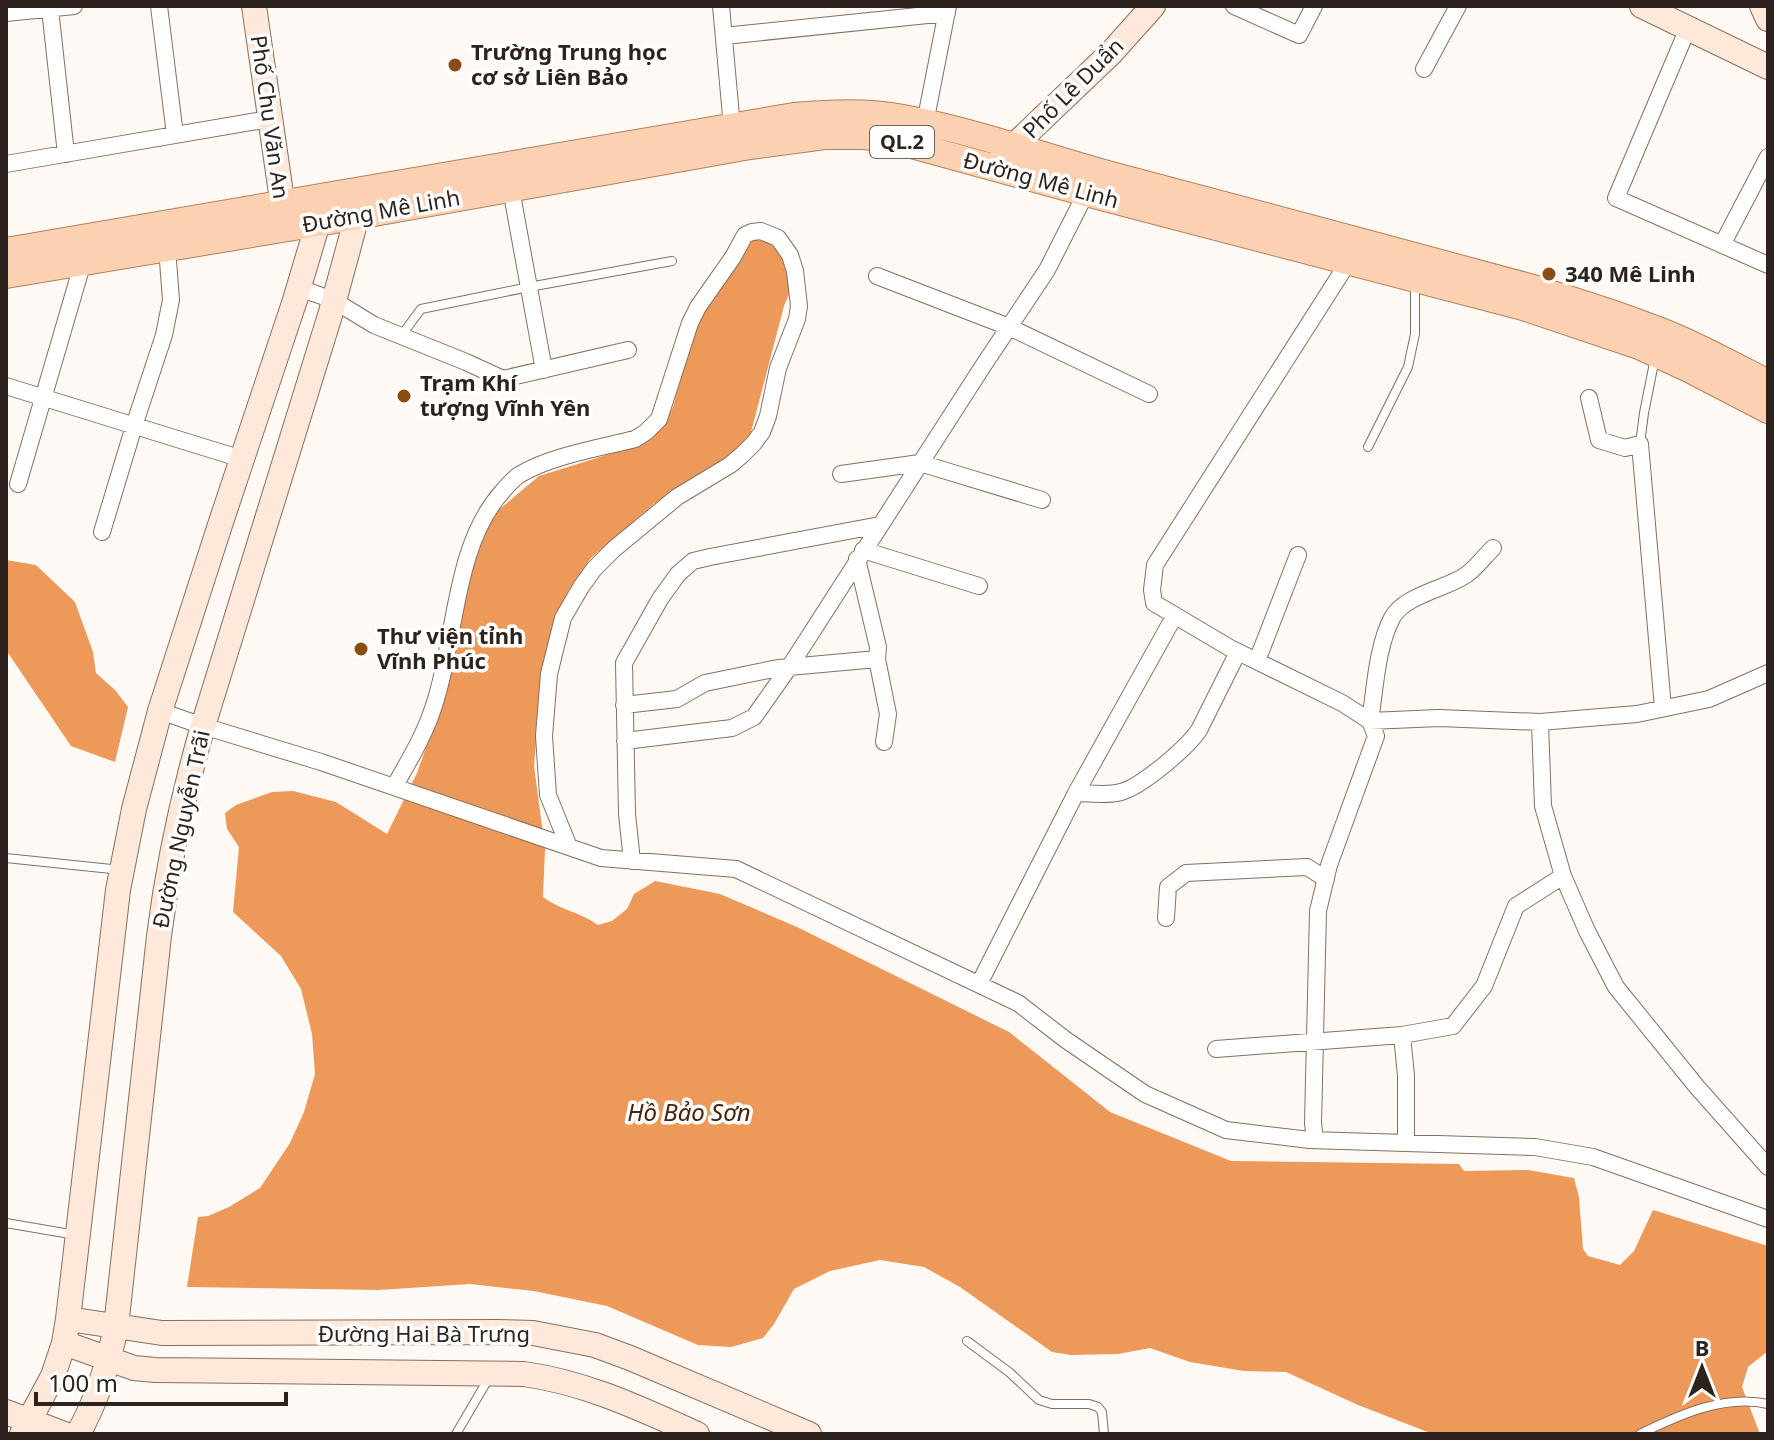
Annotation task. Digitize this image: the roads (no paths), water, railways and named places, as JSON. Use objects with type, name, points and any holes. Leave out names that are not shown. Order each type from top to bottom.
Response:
[{"type":"main road","name":"Phố Chu Văn An","points":[[254,6],[284,216]]},
{"type":"main road","name":"Phố Lê Duẩn","points":[[991,167],[1111,53],[1153,6]]},
{"type":"main road","points":[[1642,6],[1768,67]]},
{"type":"main road","points":[[1762,6],[1768,19]]},
{"type":"main road","name":"Đường Mê Linh","points":[[6,275],[167,248],[284,216],[326,196],[794,116],[870,114],[925,123],[1518,284],[1653,327],[1768,383]]},
{"type":"main road","name":"Đường Mê Linh","points":[[6,251],[284,216],[318,223],[750,146],[825,136],[863,136],[897,141],[1523,307],[1656,353],[1768,410]]},
{"type":"main road","name":"Đường Nguyễn Trãi","points":[[78,1434],[92,1409],[110,1359],[116,1327],[164,897],[186,786],[364,190]]},
{"type":"main road","name":"Đường Nguyễn Trãi","points":[[26,1427],[53,1376],[66,1331],[121,870],[137,795],[160,711],[299,288],[326,196]]},
{"type":"main road","name":"Đường Hai Bà Trưng","points":[[66,1331],[116,1327],[172,1333],[533,1333],[595,1345],[630,1358],[770,1426],[809,1434]]},
{"type":"main road","name":"Đường Hai Bà Trưng","points":[[66,1331],[110,1359],[134,1368],[524,1374],[554,1378],[612,1396],[697,1434]]},
{"type":"main road","points":[[6,1412],[26,1427],[64,1434]]},
{"type":"street","points":[[6,13],[74,6]]},
{"type":"street","points":[[159,6],[175,135]]},
{"type":"street","points":[[721,6],[732,127]]},
{"type":"street","points":[[1234,6],[1299,35],[1314,6]]},
{"type":"street","points":[[1424,69],[1458,6]]},
{"type":"street","points":[[50,9],[66,154]]},
{"type":"street","points":[[724,36],[948,10],[925,123]]},
{"type":"street","points":[[1688,28],[1616,198],[1768,265]]},
{"type":"street","points":[[6,164],[269,119]]},
{"type":"street","points":[[1722,245],[1768,157]]},
{"type":"street","points":[[511,189],[544,370]]},
{"type":"street","points":[[625,741],[732,728],[754,717],[1047,270],[1086,193]]},
{"type":"street","points":[[397,788],[437,699],[470,547],[480,523],[497,497],[515,477],[531,468],[635,439],[646,432],[659,419],[698,307],[745,235],[761,231],[770,234],[778,238],[790,255],[799,306],[778,368],[762,432],[730,465],[677,497],[614,549],[594,569],[563,618],[549,674],[544,736],[548,795],[564,845]]},
{"type":"street","points":[[102,532],[164,335],[171,300],[167,248]]},
{"type":"street","points":[[1349,261],[1155,565],[1154,603],[1238,652],[1342,703],[1370,721],[1439,718],[1540,722],[1637,714],[1709,699],[1768,673]]},
{"type":"street","points":[[18,484],[83,262]]},
{"type":"street","points":[[877,276],[1009,327],[1149,394]]},
{"type":"street","points":[[299,288],[333,300],[374,325],[503,379],[628,350]]},
{"type":"street","points":[[6,386],[242,459]]},
{"type":"street","points":[[1589,398],[1599,440],[1625,448],[1640,444],[1663,708]]},
{"type":"street","points":[[841,474],[920,463],[1042,500]]},
{"type":"street","points":[[632,861],[627,814],[624,663],[660,599],[678,574],[689,564],[710,557],[880,525]]},
{"type":"street","points":[[1315,1140],[1318,911],[1326,879],[1376,736],[1370,721],[1383,645],[1393,616],[1403,605],[1468,573],[1493,548]]},
{"type":"street","points":[[860,554],[979,586]]},
{"type":"street","points":[[860,554],[888,714],[884,742]]},
{"type":"street","points":[[1257,661],[1298,555]]},
{"type":"street","points":[[979,984],[1076,793],[1175,615]]},
{"type":"street","points":[[1076,793],[1110,794],[1124,791],[1183,748],[1199,730],[1238,652]]},
{"type":"street","points":[[624,705],[677,699],[705,683],[790,666],[877,659]]},
{"type":"street","points":[[160,711],[321,762],[601,858],[736,869],[1018,1003],[1145,1094],[1226,1130],[1315,1140],[1535,1147],[1593,1157],[1768,1219]]},
{"type":"street","points":[[1540,722],[1543,806],[1563,876],[1587,931],[1616,987],[1697,1087],[1768,1167]]},
{"type":"street","points":[[1166,918],[1168,887],[1186,873],[1307,867],[1326,879]]},
{"type":"street","points":[[1216,1049],[1402,1035],[1453,1026],[1484,986],[1516,906],[1563,876]]},
{"type":"street","points":[[1402,1035],[1406,1076],[1406,1143]]},
{"type":"lane","points":[[401,336],[421,309],[672,261]]},
{"type":"lane","points":[[1368,447],[1408,367],[1415,334],[1415,278]]},
{"type":"lane","points":[[1640,444],[1656,353]]},
{"type":"lane","points":[[6,858],[121,870]]},
{"type":"lane","points":[[6,1223],[78,1235]]},
{"type":"lane","points":[[967,1341],[1009,1372],[1039,1400],[1052,1404],[1089,1404],[1098,1407],[1102,1412],[1104,1434]]},
{"type":"lane","points":[[456,1434],[492,1374]]},
{"type":"lane","points":[[1640,1434],[1695,1410],[1727,1402],[1750,1400],[1768,1404]]},
{"type":"water","name":"Hồ Bảo Sơn","points":[[754,238],[764,238],[783,254],[792,287],[784,306],[750,436],[722,463],[655,503],[591,558],[568,591],[553,629],[541,681],[534,766],[545,849],[543,897],[598,925],[612,921],[627,909],[634,894],[655,881],[720,894],[797,927],[1009,1032],[1110,1112],[1231,1161],[1459,1164],[1464,1171],[1528,1170],[1574,1178],[1579,1197],[1583,1249],[1588,1256],[1620,1265],[1634,1251],[1653,1210],[1768,1246],[1768,1351],[1748,1367],[1742,1387],[1760,1434],[1433,1434],[1358,1405],[1286,1372],[1244,1371],[1190,1362],[1150,1348],[1118,1354],[1071,1355],[1052,1352],[960,1287],[924,1267],[880,1260],[830,1271],[794,1289],[763,1338],[731,1347],[698,1345],[607,1306],[534,1291],[470,1284],[379,1290],[187,1287],[198,1217],[229,1207],[260,1188],[290,1143],[304,1112],[315,1074],[312,1034],[301,989],[281,956],[233,912],[239,847],[227,829],[225,813],[236,805],[272,792],[293,791],[336,802],[387,834],[417,773],[440,708],[471,567],[479,539],[495,513],[539,476],[632,447],[660,429],[673,407],[691,338],[702,310],[746,243]]},
{"type":"water","points":[[6,560],[36,565],[75,602],[93,652],[96,673],[128,707],[115,762],[71,746],[6,650]]},
{"type":"place","name":"Trường Trung học cơ sở Liên Bảo","points":[[455,65]]},
{"type":"place","name":"340 Mê Linh","points":[[1549,274]]},
{"type":"place","name":"Trạm Khí tượng Vĩnh Yên","points":[[404,396]]},
{"type":"place","name":"Thư viện tỉnh Vĩnh Phúc","points":[[361,649]]}]
